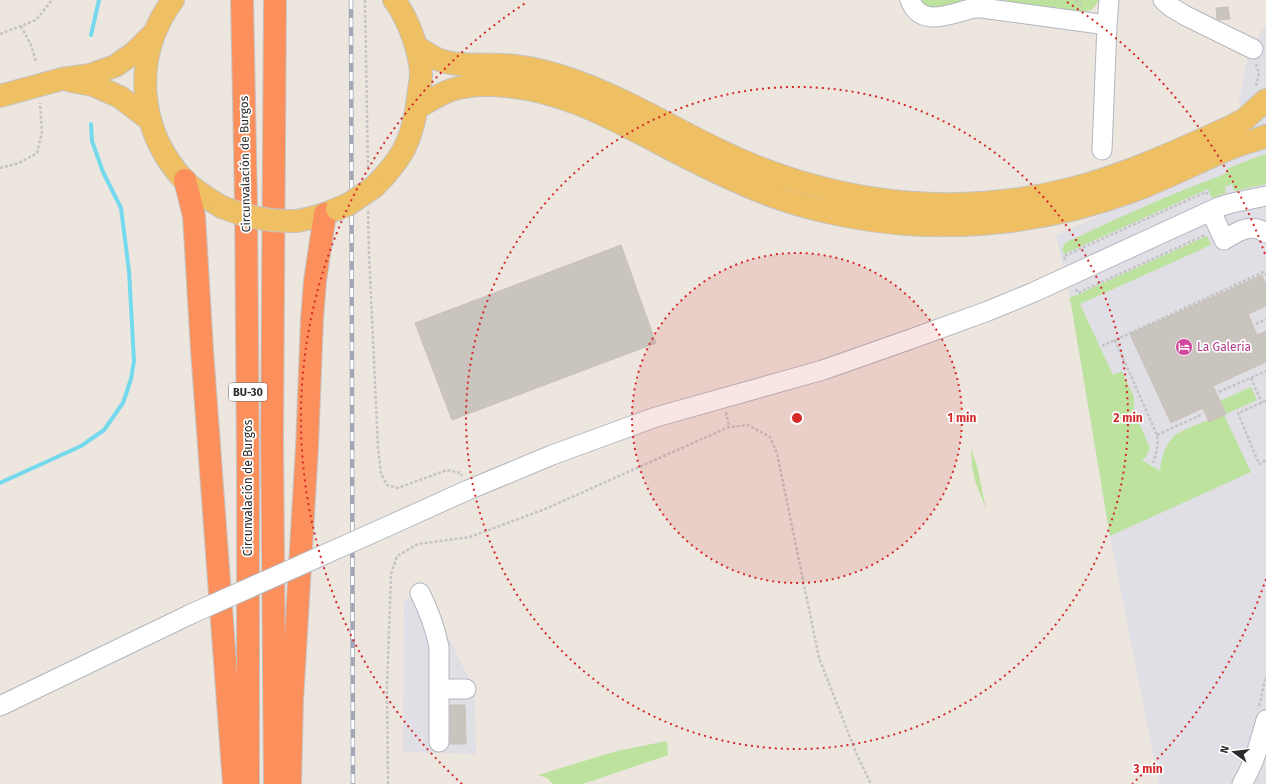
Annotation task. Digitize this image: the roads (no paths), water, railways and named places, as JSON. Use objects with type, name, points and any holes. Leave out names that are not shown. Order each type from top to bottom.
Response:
[{"type":"highway","name":"Circunvalación de Burgos","points":[[242,0],[246,203],[248,784]]},
{"type":"highway","name":"Circunvalación de Burgos","points":[[275,0],[272,437],[275,784]]},
{"type":"highway","points":[[185,180],[194,216],[203,365],[234,784]]},
{"type":"highway","points":[[290,784],[292,701],[312,319],[315,280],[331,212]]},
{"type":"main road","points":[[173,0],[164,12],[154,33],[148,54],[145,76],[146,98],[150,120],[158,142],[170,162],[185,180],[208,200],[236,213],[265,220],[296,221],[331,212],[349,204],[370,189],[389,172],[403,150],[412,128],[417,108],[421,74],[416,47],[408,24],[394,0]]},
{"type":"main road","points":[[0,96],[62,79],[90,75],[115,66],[134,53],[154,33]]},
{"type":"main road","points":[[416,47],[441,61],[458,65],[503,65],[529,68],[558,75],[594,88],[634,106],[744,162],[796,181],[832,191],[893,202],[937,204],[994,202],[1074,188],[1132,170],[1230,127],[1245,119],[1266,100]]},
{"type":"main road","points":[[62,79],[93,85],[120,97],[150,120]]},
{"type":"main road","points":[[417,108],[446,92],[473,85],[526,88],[560,97],[584,106],[614,119],[722,175],[767,194],[796,204],[884,222],[948,226],[1015,221],[1046,216],[1087,206],[1133,191],[1237,146],[1266,136]]},
{"type":"street","points":[[910,0],[918,12],[934,18],[989,4],[1107,25]]},
{"type":"street","points":[[1102,150],[1107,25],[1110,0]]},
{"type":"street","points":[[1163,0],[1186,16],[1253,49]]},
{"type":"street","points":[[0,706],[191,614],[468,490],[552,455],[656,417],[823,370],[961,321],[1034,292],[1211,205],[1227,204],[1266,196]]},
{"type":"street","points":[[1244,200],[1266,207]]},
{"type":"street","points":[[1211,205],[1216,236],[1248,228],[1254,228],[1266,232]]},
{"type":"street","points":[[420,593],[429,611],[439,647],[439,742]]},
{"type":"street","points":[[439,689],[466,689]]},
{"type":"street","points":[[1242,784],[1257,752],[1266,720]]},
{"type":"waterway","points":[[91,35],[99,0]]},
{"type":"waterway","points":[[0,483],[81,446],[104,430],[123,403],[131,379],[134,361],[129,271],[121,208],[103,172],[92,141],[91,124]]},
{"type":"railway","points":[[351,0],[353,784]]},
{"type":"place","name":"La Galería","points":[[1184,347]]}]
